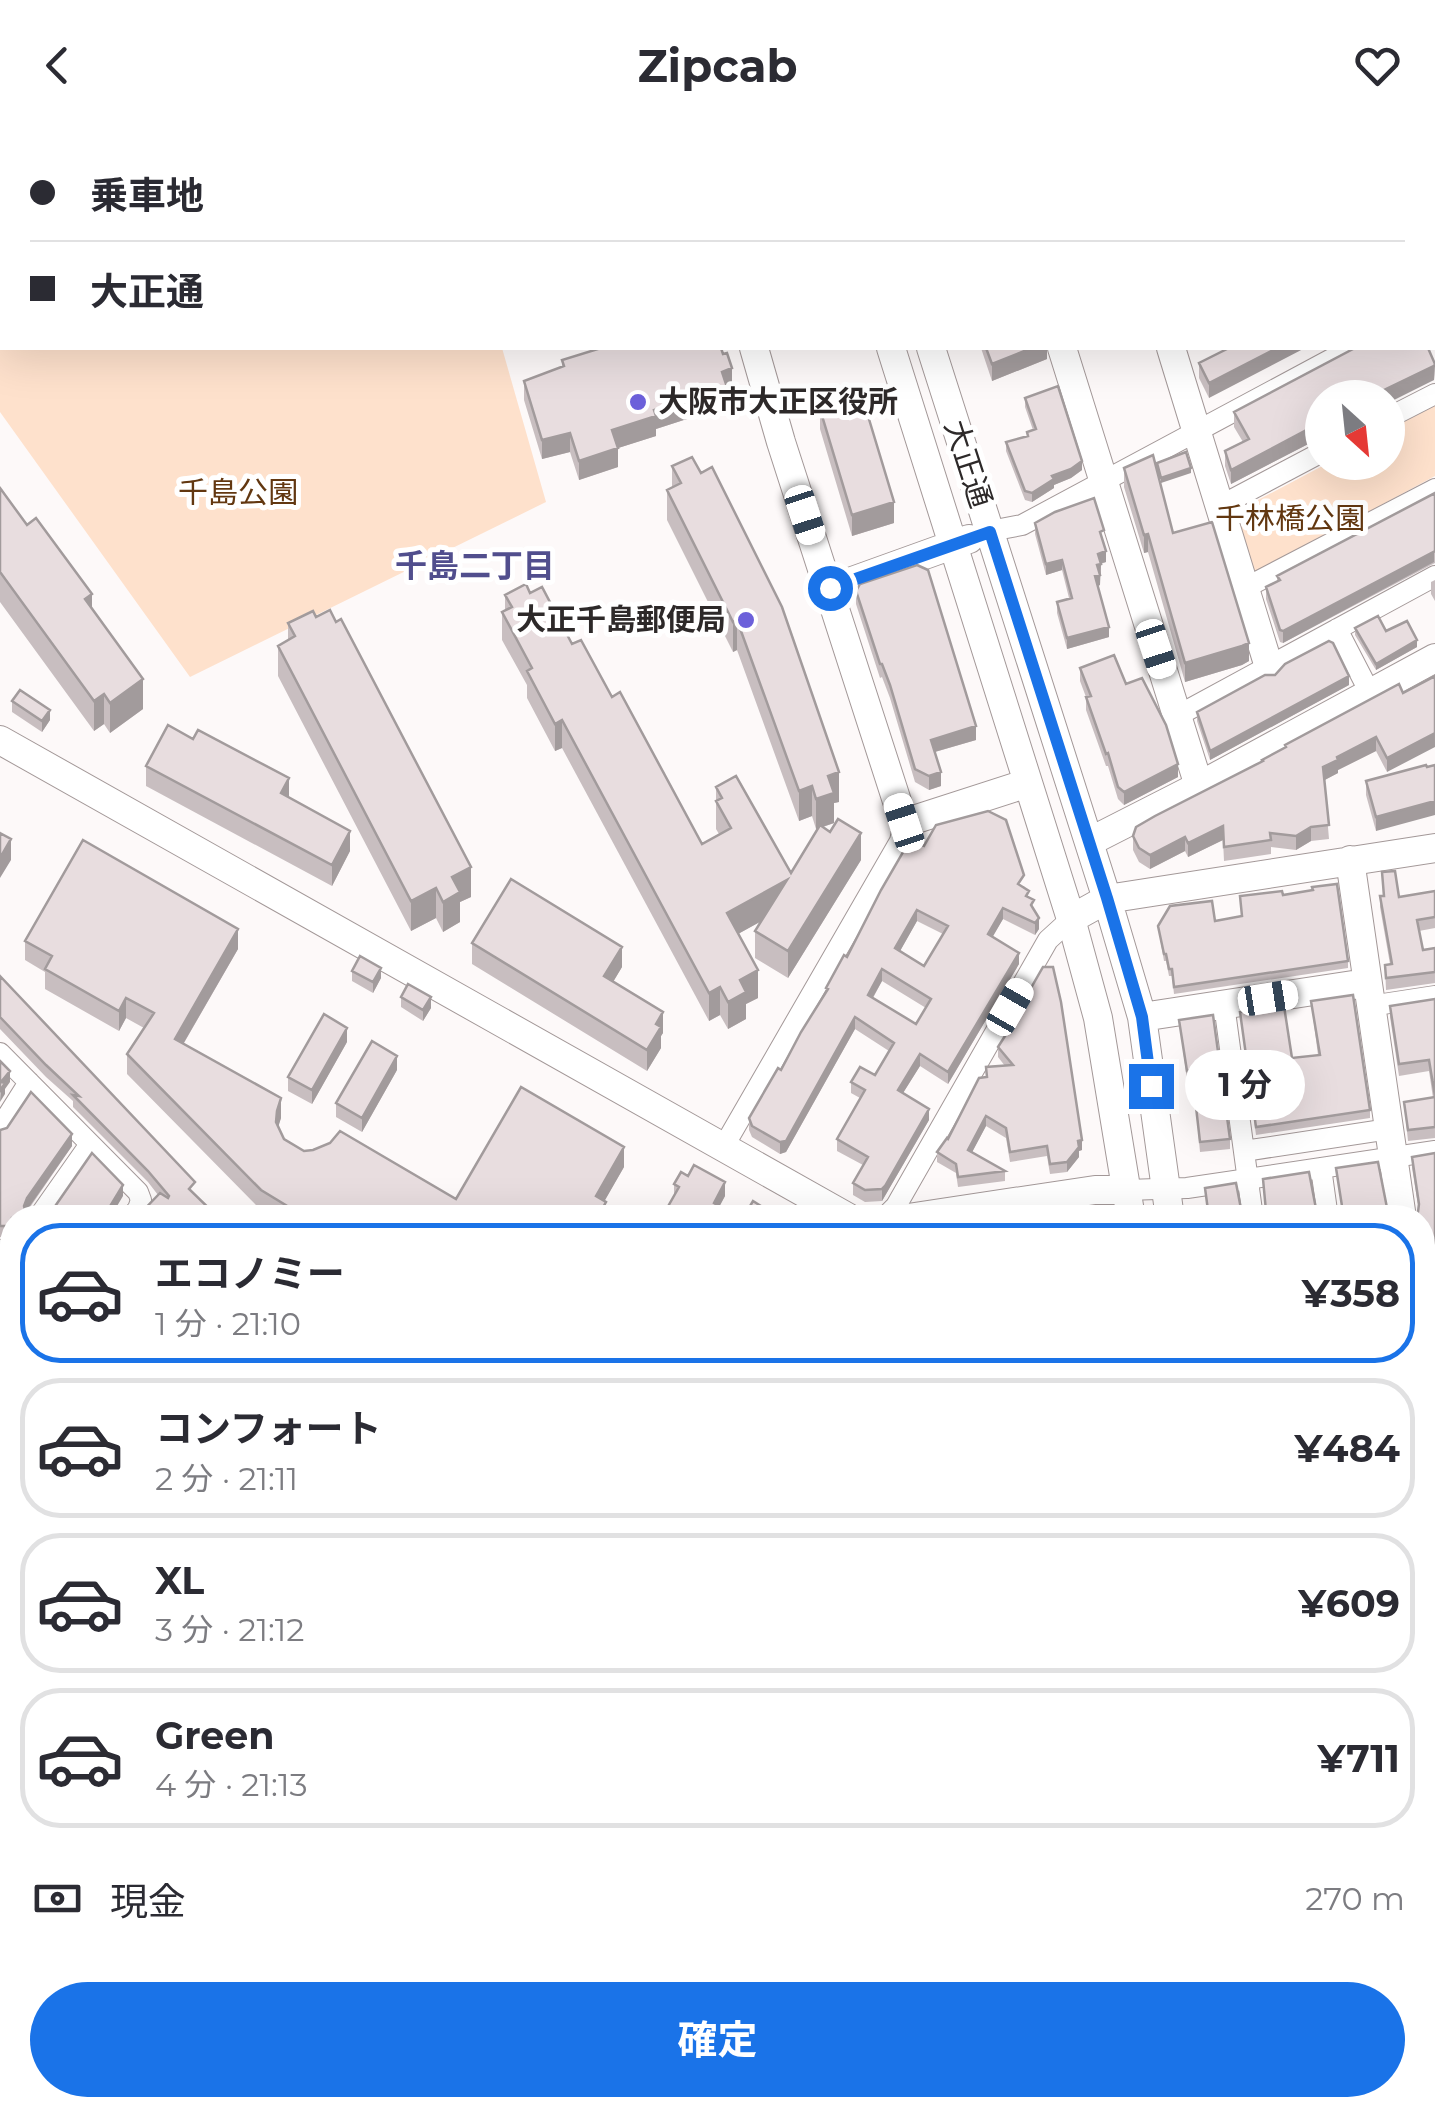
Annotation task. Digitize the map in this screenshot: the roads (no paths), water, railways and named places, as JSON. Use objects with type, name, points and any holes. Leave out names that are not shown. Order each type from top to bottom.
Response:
[{"type":"street","points":[[724,1146],[900,841],[904,823],[755,350]]},
{"type":"street","name":"大正通","points":[[892,350],[1071,919],[1098,1018],[1129,1204]]},
{"type":"street","name":"大正通","points":[[932,350],[1142,1017],[1168,1205]]},
{"type":"street","points":[[1063,350],[1199,786]]},
{"type":"street","points":[[1172,350],[1269,666]]},
{"type":"street","points":[[830,588],[990,532],[1022,525],[1348,350]]},
{"type":"street","points":[[1405,409],[1435,394]]},
{"type":"street","points":[[1220,506],[1305,461]]},
{"type":"street","points":[[1245,588],[1435,489]]},
{"type":"street","points":[[1178,716],[1435,576]]},
{"type":"street","points":[[1337,629],[1370,693]]},
{"type":"street","points":[[1089,842],[1435,658]]},
{"type":"street","points":[[0,740],[826,1205]]},
{"type":"street","points":[[904,823],[1028,783]]},
{"type":"street","points":[[897,1205],[1048,940],[1071,919],[1107,898],[1435,848]]},
{"type":"street","points":[[1350,860],[1400,1205]]},
{"type":"street","points":[[1142,1017],[1224,1004],[1368,995],[1435,996]]},
{"type":"street","points":[[1224,1004],[1252,1205]]},
{"type":"street","points":[[0,1053],[138,1192],[140,1205]]},
{"type":"street","points":[[0,1128],[29,1082]]},
{"type":"street","points":[[1024,1205],[1095,1190],[1129,1204],[1166,1189],[1321,1168],[1391,1143]]},
{"type":"street","points":[[1244,1151],[1391,1143],[1435,1152]]},
{"type":"street","points":[[47,1205],[90,1144]]},
{"type":"street","points":[[1321,1168],[1326,1205]]},
{"type":"place","name":"大阪市大正区役所","points":[[638,402]]},
{"type":"place","name":"大正千島郵便局","points":[[746,620]]},
{"type":"district","name":"千島二丁目","points":[[475,566]]},
{"type":"park label","name":"千島公園","points":[[238,493]]},
{"type":"park label","name":"千林橋公園","points":[[1290,519]]}]
